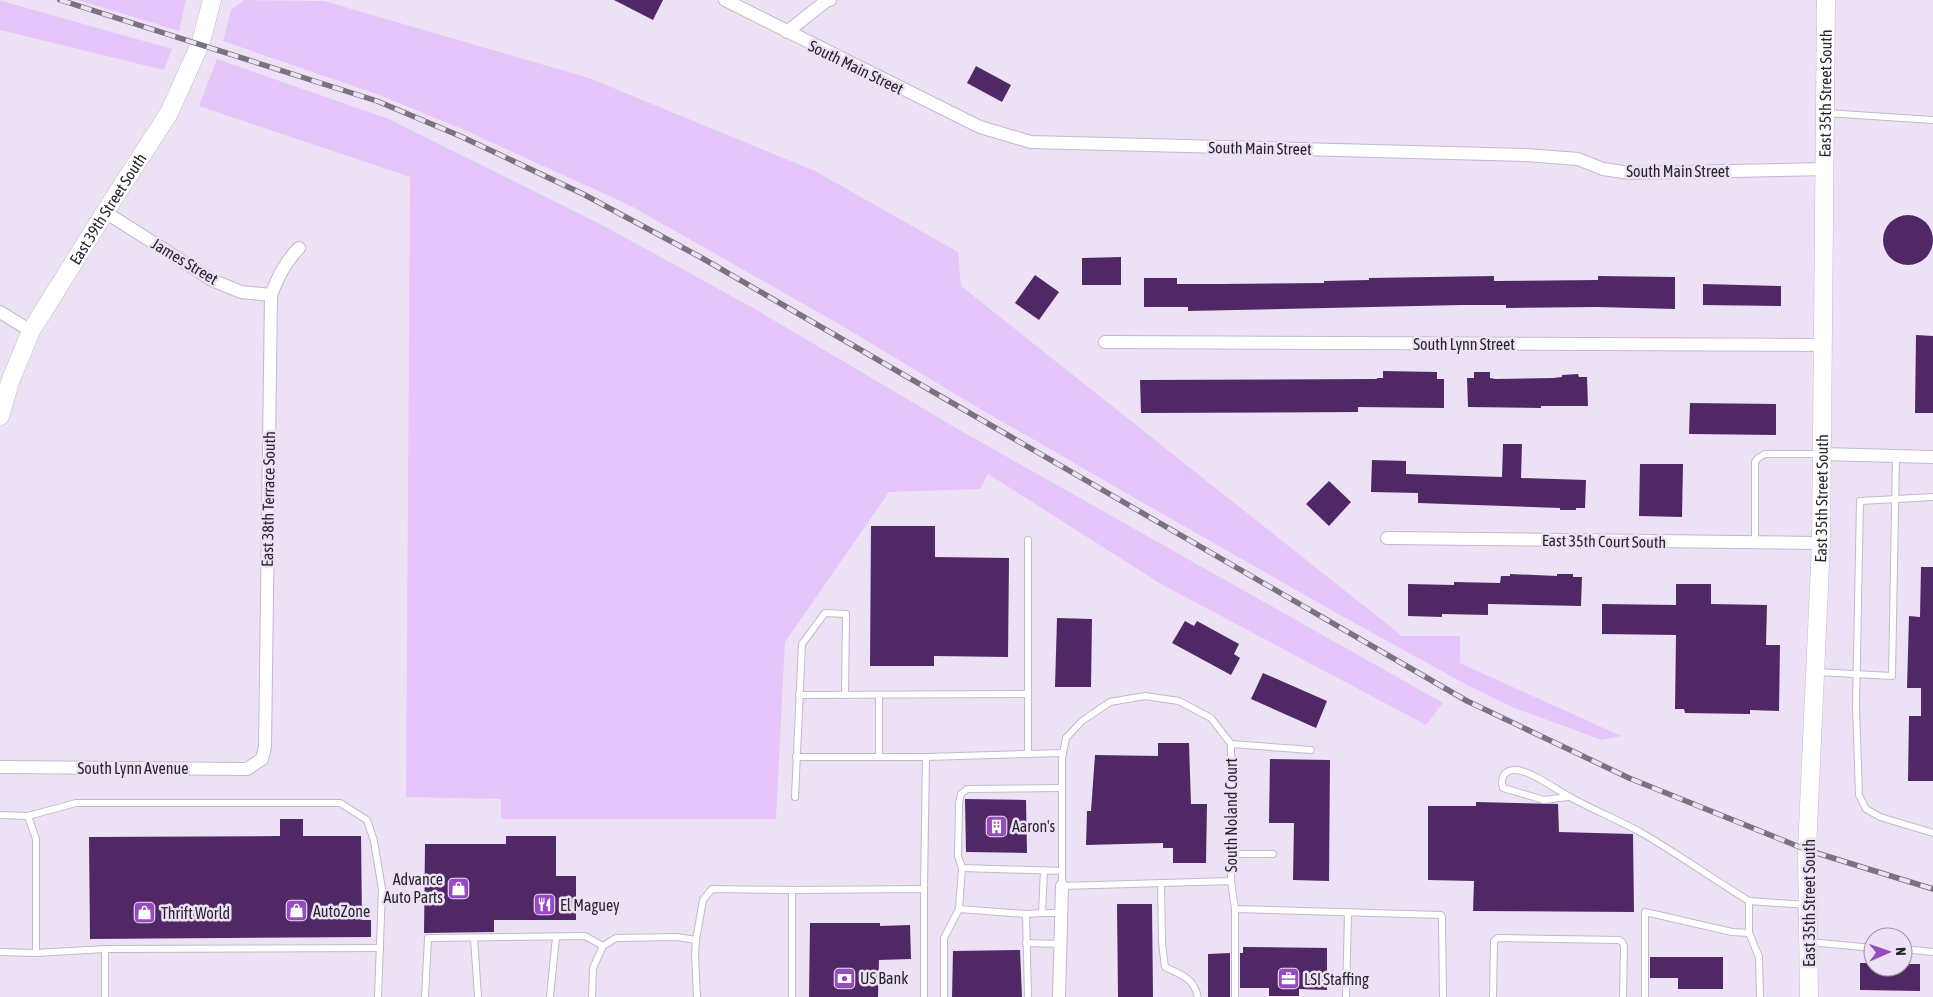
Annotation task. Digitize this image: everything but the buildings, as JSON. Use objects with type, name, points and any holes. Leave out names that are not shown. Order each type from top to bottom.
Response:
[{"type":"main road","name":"East 39th Street South","points":[[0,416],[11,379],[31,331],[169,113],[201,42],[212,0]]},
{"type":"main road","name":"East 35th Street South","points":[[1809,997],[1807,850],[1821,543],[1826,0]]},
{"type":"street","name":"South Main Street","points":[[725,0],[980,127],[1031,142],[1526,154],[1578,159],[1603,169],[1630,173],[1825,169]]},
{"type":"street","points":[[787,32],[826,1],[830,0]]},
{"type":"street","name":"James Street","points":[[105,212],[212,280],[241,292],[271,295]]},
{"type":"street","name":"East 38th Terrace South","points":[[262,759],[265,747],[271,295],[278,275],[290,257],[299,248]]},
{"type":"street","points":[[0,312],[31,331]]},
{"type":"street","name":"South Lynn Street","points":[[1105,342],[1823,345]]},
{"type":"street","points":[[1822,454],[1933,457]]},
{"type":"street","name":"East 35th Court South","points":[[1387,538],[1821,543]]},
{"type":"street","name":"South Lynn Avenue","points":[[0,767],[247,769],[262,759]]},
{"type":"street","name":"South Noland Court","points":[[1059,997],[1062,886]]},
{"type":"lane","points":[[1825,113],[1933,120]]},
{"type":"lane","points":[[1755,543],[1755,462],[1758,458],[1765,454],[1822,454]]},
{"type":"lane","points":[[1816,672],[1892,676],[1896,456]]},
{"type":"lane","points":[[1933,497],[1860,501],[1856,749],[1859,795],[1866,809],[1880,817],[1933,833]]},
{"type":"lane","points":[[1028,540],[1028,754]]},
{"type":"lane","points":[[795,797],[802,644],[825,613],[846,614],[845,695]]},
{"type":"lane","points":[[799,695],[1028,694]]},
{"type":"lane","points":[[879,695],[879,757]]},
{"type":"lane","name":"South Noland Court","points":[[1145,696],[1178,701],[1211,718],[1231,744],[1231,881],[1062,886],[1063,753],[1066,738],[1082,721],[1110,702],[1145,696]]},
{"type":"lane","points":[[1231,744],[1312,750]]},
{"type":"lane","points":[[796,757],[926,757],[1063,753]]},
{"type":"lane","points":[[924,997],[926,757]]},
{"type":"lane","points":[[1568,797],[1544,800],[1503,788],[1502,776],[1516,770],[1545,781],[1568,797],[1641,833],[1749,901],[1808,905]]},
{"type":"lane","points":[[944,997],[944,938],[959,909],[962,868],[958,856],[959,803],[961,794],[968,790],[1062,788]]},
{"type":"lane","points":[[0,815],[28,816],[76,803],[340,803],[367,820],[374,841],[382,889],[378,997]]},
{"type":"lane","points":[[28,816],[36,840],[36,953]]},
{"type":"lane","points":[[1231,854],[1273,854]]},
{"type":"lane","points":[[962,868],[1062,871]]},
{"type":"lane","points":[[1042,913],[1044,870]]},
{"type":"lane","points":[[1231,881],[1235,909],[1235,997]]},
{"type":"lane","points":[[1161,883],[1162,942],[1165,967],[1186,977],[1195,986],[1198,997]]},
{"type":"lane","points":[[697,997],[696,940],[703,900],[712,889],[924,889]]},
{"type":"lane","points":[[792,890],[792,997]]},
{"type":"lane","points":[[1749,901],[1748,933],[1759,957],[1760,997]]},
{"type":"lane","points":[[959,909],[1026,914],[1061,912]]},
{"type":"lane","points":[[1235,909],[1441,915],[1443,997]]},
{"type":"lane","points":[[1346,997],[1348,912]]},
{"type":"lane","points":[[1645,997],[1644,912],[1732,932],[1748,933]]},
{"type":"lane","points":[[1026,914],[1028,997]]},
{"type":"lane","points":[[425,997],[428,938],[585,936],[603,946]]},
{"type":"lane","points":[[550,997],[556,937]]},
{"type":"lane","points":[[592,997],[593,968],[603,946],[616,938],[677,937],[696,940]]},
{"type":"lane","points":[[474,938],[478,997]]},
{"type":"lane","points":[[1493,997],[1494,941],[1498,938],[1618,940],[1624,946],[1623,997]]},
{"type":"lane","points":[[1809,942],[1863,947]]},
{"type":"lane","points":[[1026,944],[1060,944]]},
{"type":"lane","points":[[0,952],[36,953],[105,949],[380,948]]},
{"type":"lane","points":[[105,949],[105,997]]},
{"type":"lane","points":[[1913,950],[1933,952]]},
{"type":"shaded area","points":[[78,0],[186,0],[179,31]]},
{"type":"shaded area","points":[[244,0],[324,1],[589,78],[815,171],[958,252],[961,286],[1402,636],[1460,636],[1460,663],[1621,736],[1602,740],[1512,707],[1469,686],[1147,505],[970,403],[839,324],[631,206],[462,129],[379,95],[223,41],[231,10]]},
{"type":"shaded area","points":[[0,1],[172,49],[164,70],[0,30]]},
{"type":"shaded area","points":[[217,59],[389,119],[606,227],[755,309],[963,432],[1443,703],[1426,725],[1161,584],[988,474],[980,489],[889,492],[785,642],[776,819],[501,819],[501,799],[406,797],[410,177],[199,106]]},
{"type":"railway","points":[[60,0],[377,101],[460,136],[583,194],[702,258],[1467,701],[1629,778],[1807,850],[1933,889]]},
{"type":"place","name":"Aaron's","points":[[996,826]]},
{"type":"place","name":"Advance Auto Parts","points":[[459,888]]},
{"type":"place","name":"El Maguey","points":[[544,905]]},
{"type":"place","name":"AutoZone","points":[[297,911]]},
{"type":"place","name":"Thrift World","points":[[145,913]]},
{"type":"place","name":"US Bank","points":[[844,978]]},
{"type":"place","name":"LSI Staffing","points":[[1288,979]]}]
